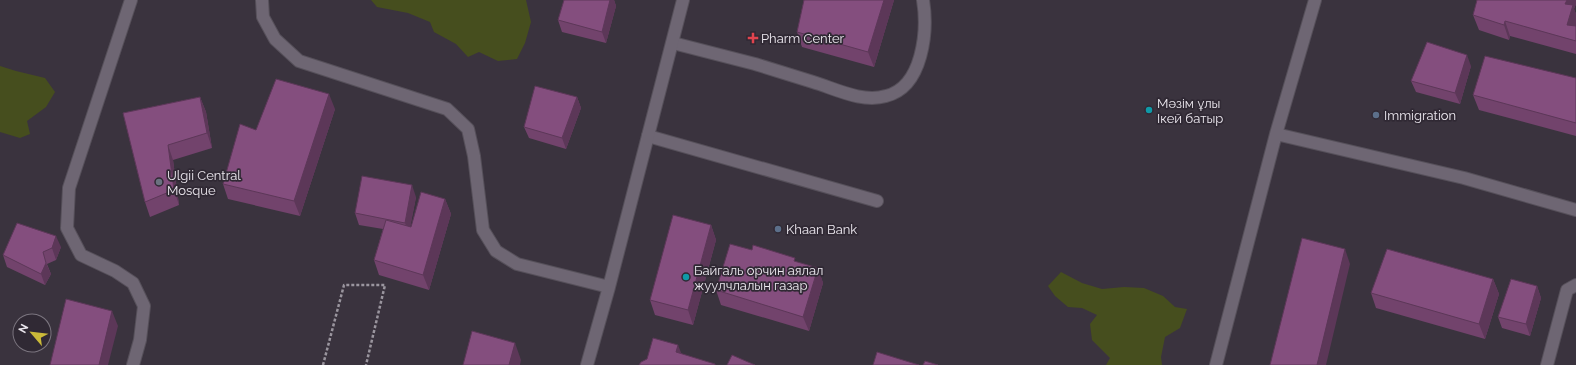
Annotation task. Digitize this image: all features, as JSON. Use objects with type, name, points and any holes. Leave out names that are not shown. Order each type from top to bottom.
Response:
[{"type":"street","points":[[131,0],[69,188],[67,228],[81,255],[115,271],[133,283],[144,306],[140,340],[132,365]]},
{"type":"street","points":[[262,0],[263,18],[275,39],[299,61],[447,109],[468,129],[474,156],[483,230],[496,251],[517,264],[609,288]]},
{"type":"street","points":[[587,365],[609,288],[683,0]]},
{"type":"street","points":[[673,43],[754,64],[848,93],[870,97],[886,97],[898,91],[910,79],[918,62],[925,40],[926,17],[923,0]]},
{"type":"street","points":[[1216,365],[1276,134],[1315,0]]},
{"type":"street","points":[[1276,134],[1464,178],[1576,210]]},
{"type":"street","points":[[648,136],[877,201]]},
{"type":"street","points":[[1547,365],[1567,290],[1576,285]]},
{"type":"path","points":[[323,365],[344,285],[385,285],[366,365]]},
{"type":"green space","points":[[371,0],[526,0],[531,22],[525,43],[517,59],[498,61],[479,52],[468,57],[456,44],[434,32],[430,22],[408,13],[377,7]]},
{"type":"green space","points":[[0,66],[45,78],[55,92],[46,107],[27,121],[30,134],[20,138],[0,132]]},
{"type":"green space","points":[[1061,272],[1082,283],[1102,289],[1124,287],[1144,288],[1163,296],[1175,307],[1187,309],[1180,328],[1165,337],[1161,357],[1162,365],[1106,365],[1110,358],[1092,340],[1090,324],[1097,315],[1082,308],[1068,307],[1055,296],[1048,286]]},
{"type":"building","points":[[564,0],[610,0],[602,32],[558,20]]},
{"type":"building","points":[[804,0],[884,0],[868,52],[797,32]]},
{"type":"building","points":[[1477,0],[1567,0],[1565,4],[1573,5],[1567,25],[1576,26],[1576,41],[1505,21],[1504,25],[1473,15]]},
{"type":"building","points":[[1427,42],[1467,55],[1455,93],[1411,81]]},
{"type":"building","points":[[1485,56],[1576,78],[1576,123],[1473,95]]},
{"type":"building","points":[[276,79],[329,94],[294,201],[223,184],[240,124],[256,130]]},
{"type":"building","points":[[535,86],[577,97],[562,138],[524,127]]},
{"type":"building","name":"Ulgii Central Mosque","points":[[200,97],[207,133],[168,145],[174,190],[145,202],[123,113]]},
{"type":"building","points":[[362,176],[412,185],[405,223],[355,213]]},
{"type":"building","points":[[421,192],[445,199],[423,275],[374,260],[386,220],[411,227]]},
{"type":"building","name":"Байгаль орчин аялал жуулчлалын газар","points":[[673,215],[711,225],[688,310],[650,300]]},
{"type":"building","points":[[17,223],[56,236],[52,248],[43,252],[46,263],[41,274],[3,255]]},
{"type":"building","points":[[1302,238],[1345,249],[1317,365],[1270,365]]},
{"type":"building","points":[[730,244],[752,250],[753,245],[795,258],[794,261],[818,268],[803,317],[716,290]]},
{"type":"building","points":[[1387,249],[1493,279],[1479,324],[1371,293]]},
{"type":"building","points":[[1511,279],[1537,286],[1526,324],[1498,317]]},
{"type":"building","points":[[66,299],[112,311],[99,365],[50,365]]},
{"type":"building","points":[[472,331],[515,343],[509,365],[463,365]]},
{"type":"building","points":[[653,338],[678,345],[676,352],[715,365],[639,365],[647,359]]},
{"type":"building","points":[[877,352],[919,365],[873,365]]},
{"type":"building","points":[[732,355],[755,365],[727,365]]},
{"type":"building","points":[[925,361],[938,365],[923,365]]},
{"type":"place","name":"Pharm Center","points":[[753,38]]},
{"type":"place","name":"Мәзім ұлы Ікей батыр","points":[[1149,110]]},
{"type":"place","name":"Immigration","points":[[1376,115]]},
{"type":"place","name":"Ulgii Central Mosque","points":[[159,182]]},
{"type":"place","name":"Khaan Bank","points":[[778,229]]},
{"type":"place","name":"Байгаль орчин аялал жуулчлалын газар","points":[[686,277]]}]
